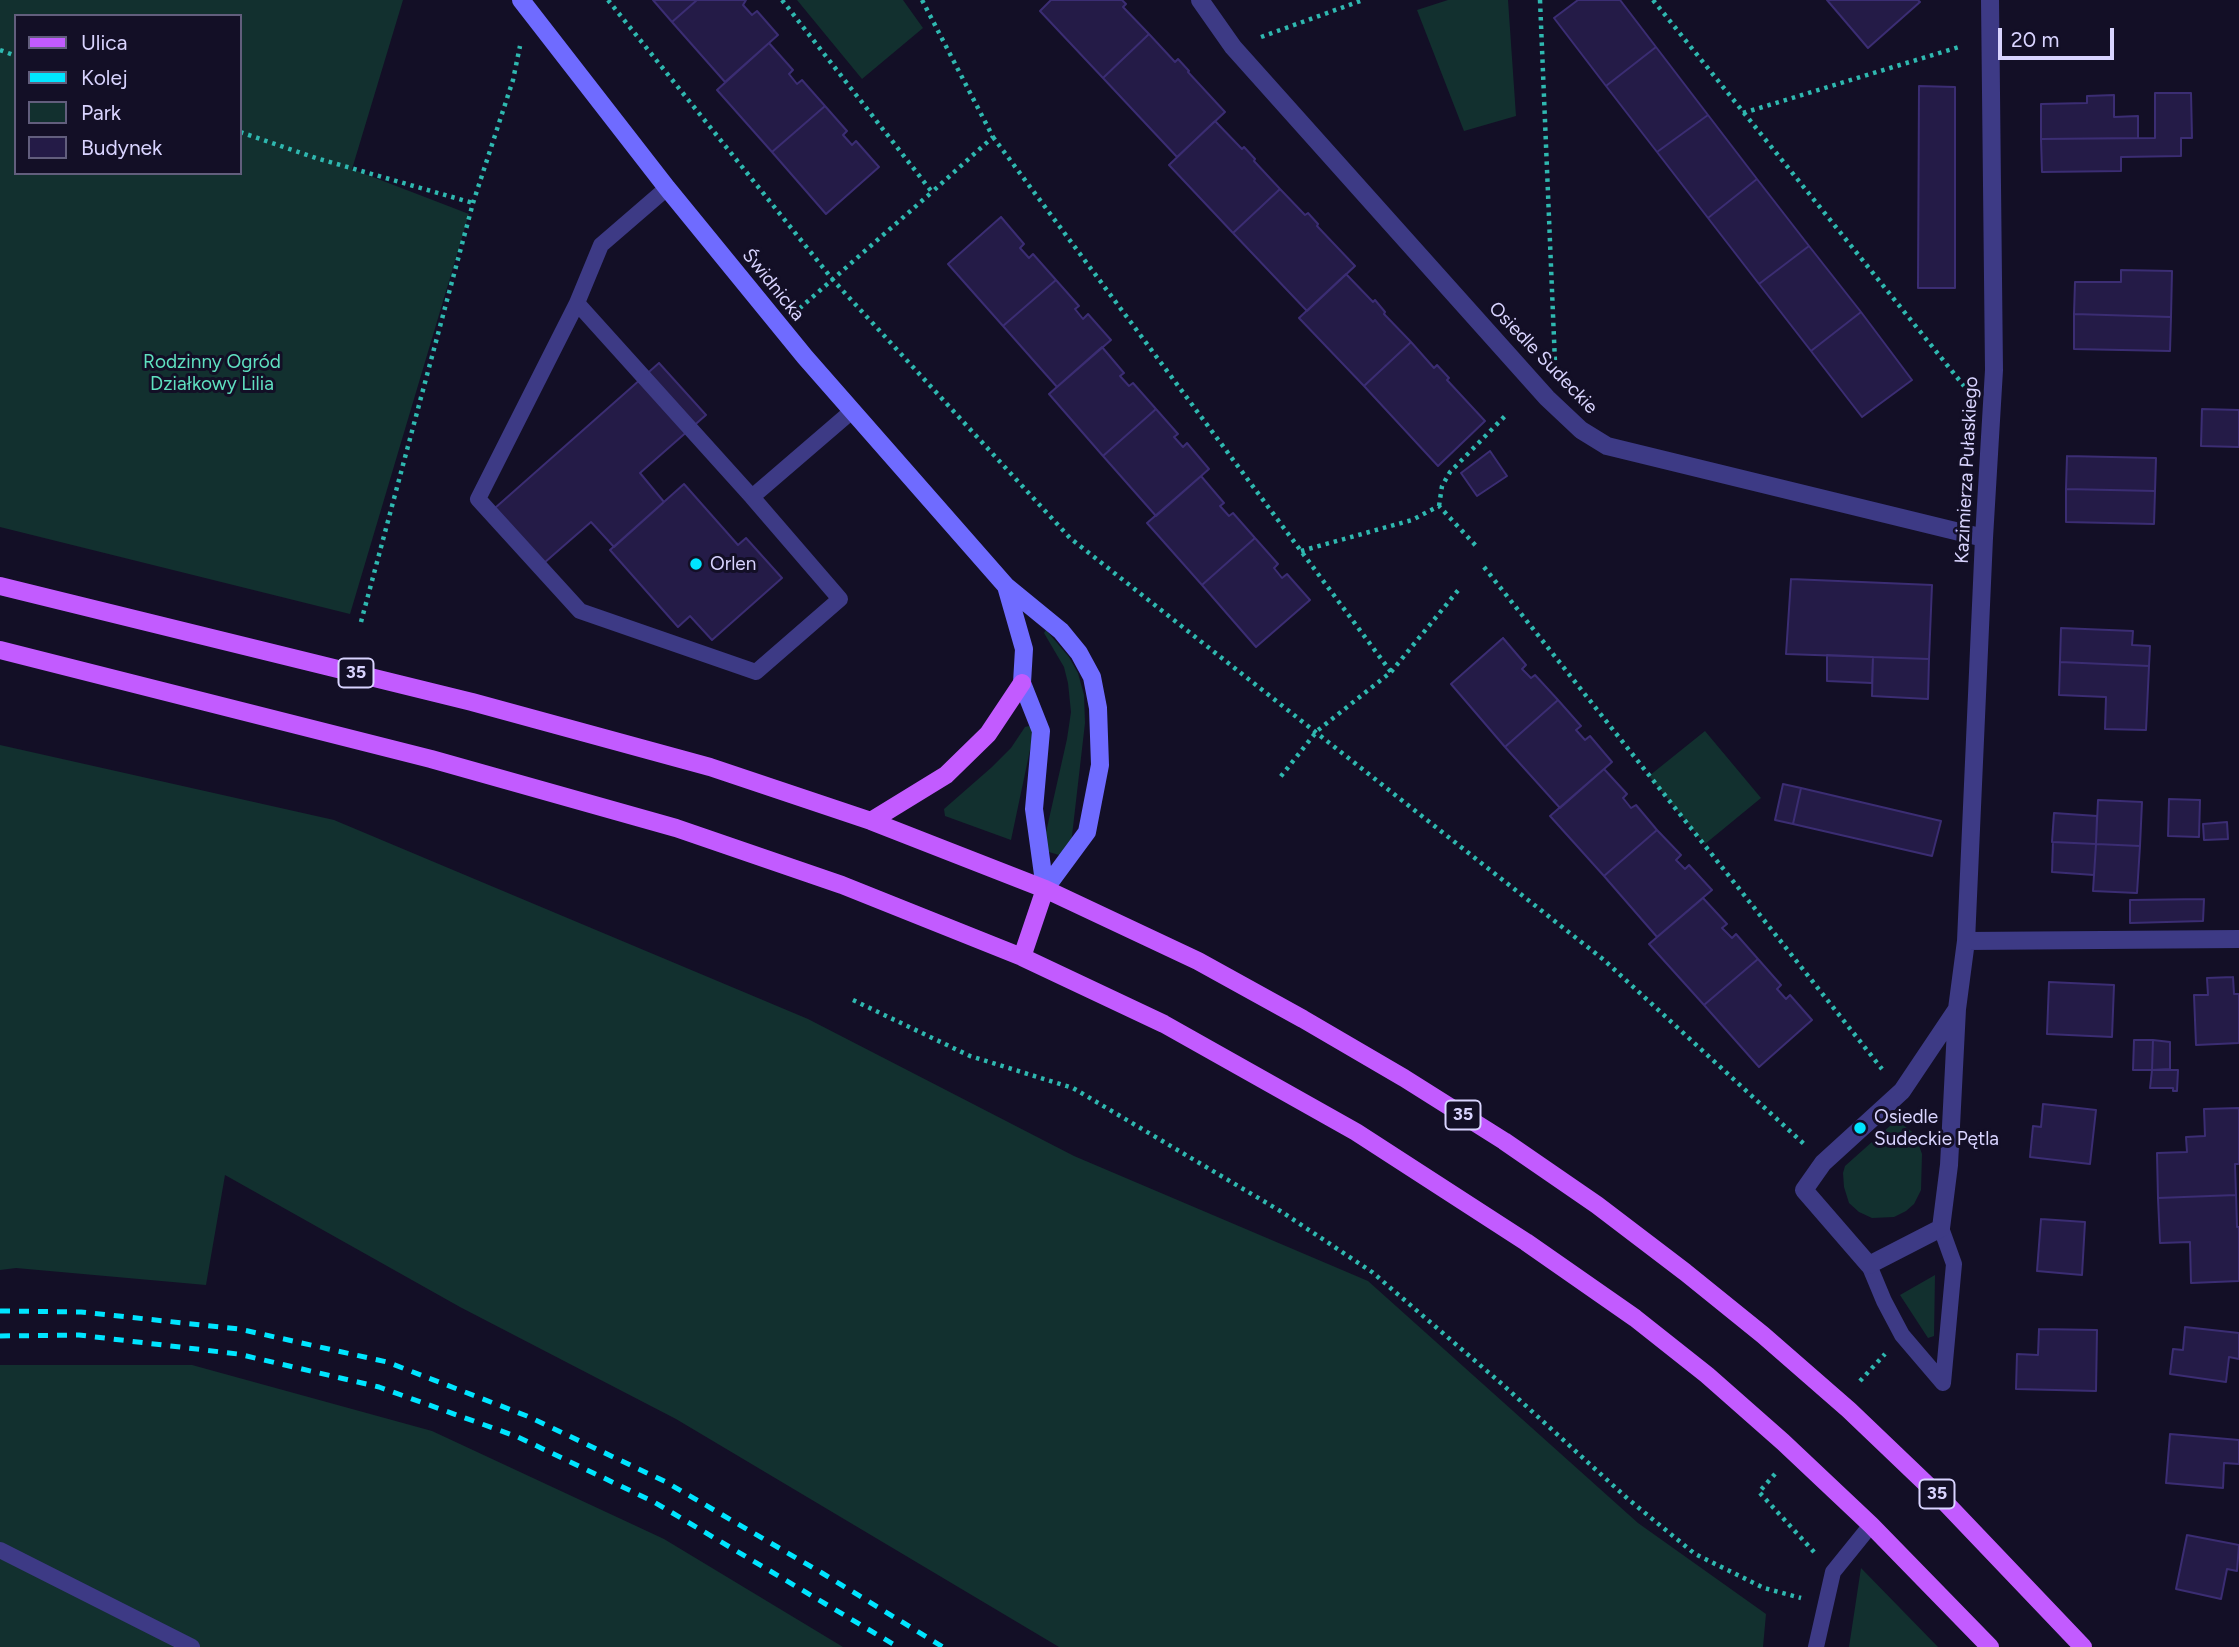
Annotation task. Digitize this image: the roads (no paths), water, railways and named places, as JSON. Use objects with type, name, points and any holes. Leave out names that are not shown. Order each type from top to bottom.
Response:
[{"type":"main road","name":"35","points":[[0,586],[537,719],[710,767],[871,821],[1045,889],[1198,961],[1405,1078],[1493,1134],[1597,1205],[1685,1272],[1830,1393],[1940,1497],[2083,1647]]},
{"type":"main road","points":[[0,650],[419,756],[676,828],[842,885],[1022,957],[1164,1024],[1356,1132],[1526,1242],[1635,1318],[1707,1375],[1783,1441],[1871,1525],[1990,1647]]},
{"type":"main road","points":[[871,821],[946,775],[989,734],[1022,683]]},
{"type":"main road","points":[[1022,957],[1045,889]]},
{"type":"street","name":"Świdnicka","points":[[521,0],[667,188],[852,411],[1006,586],[1061,631],[1079,653],[1092,677],[1098,708],[1100,765],[1087,832],[1045,889]]},
{"type":"street","name":"Osiedle Sudeckie","points":[[1200,0],[1233,47],[1547,398],[1581,430],[1607,446],[1984,538]]},
{"type":"street","name":"Kazimierza Pułaskiego","points":[[1941,1228],[1949,1165],[1957,1009],[1966,942],[1994,370],[1990,0]]},
{"type":"street","name":"Świdnicka","points":[[1006,586],[1024,649],[1022,683],[1041,731],[1034,809],[1045,889]]},
{"type":"street","points":[[1966,942],[2239,939]]},
{"type":"street","name":"Kazimierza Pułaskiego","points":[[1869,1265],[1804,1190],[1823,1163],[1902,1091],[1957,1009]]},
{"type":"street","points":[[1869,1265],[1941,1228]]},
{"type":"lane","points":[[577,303],[840,599],[757,672],[580,611],[478,499],[577,303],[601,246],[667,188]]},
{"type":"lane","points":[[752,497],[852,411]]},
{"type":"lane","points":[[1869,1265],[1902,1335],[1943,1384],[1954,1264],[1941,1228]]},
{"type":"lane","points":[[1816,1647],[1833,1572],[1871,1525]]},
{"type":"lane","points":[[0,1550],[192,1647]]},
{"type":"railway","points":[[0,1311],[81,1312],[239,1329],[387,1362],[527,1416],[666,1482],[943,1647]]},
{"type":"railway","points":[[0,1336],[79,1335],[238,1354],[379,1387],[518,1437],[654,1502],[898,1647]]},
{"type":"place","name":"Orlen","points":[[696,564]]},
{"type":"place","name":"Osiedle Sudeckie Pętla","points":[[1860,1128]]},
{"type":"park label","name":"Rodzinny Ogród Działkowy Lilia","points":[[212,373]]}]
